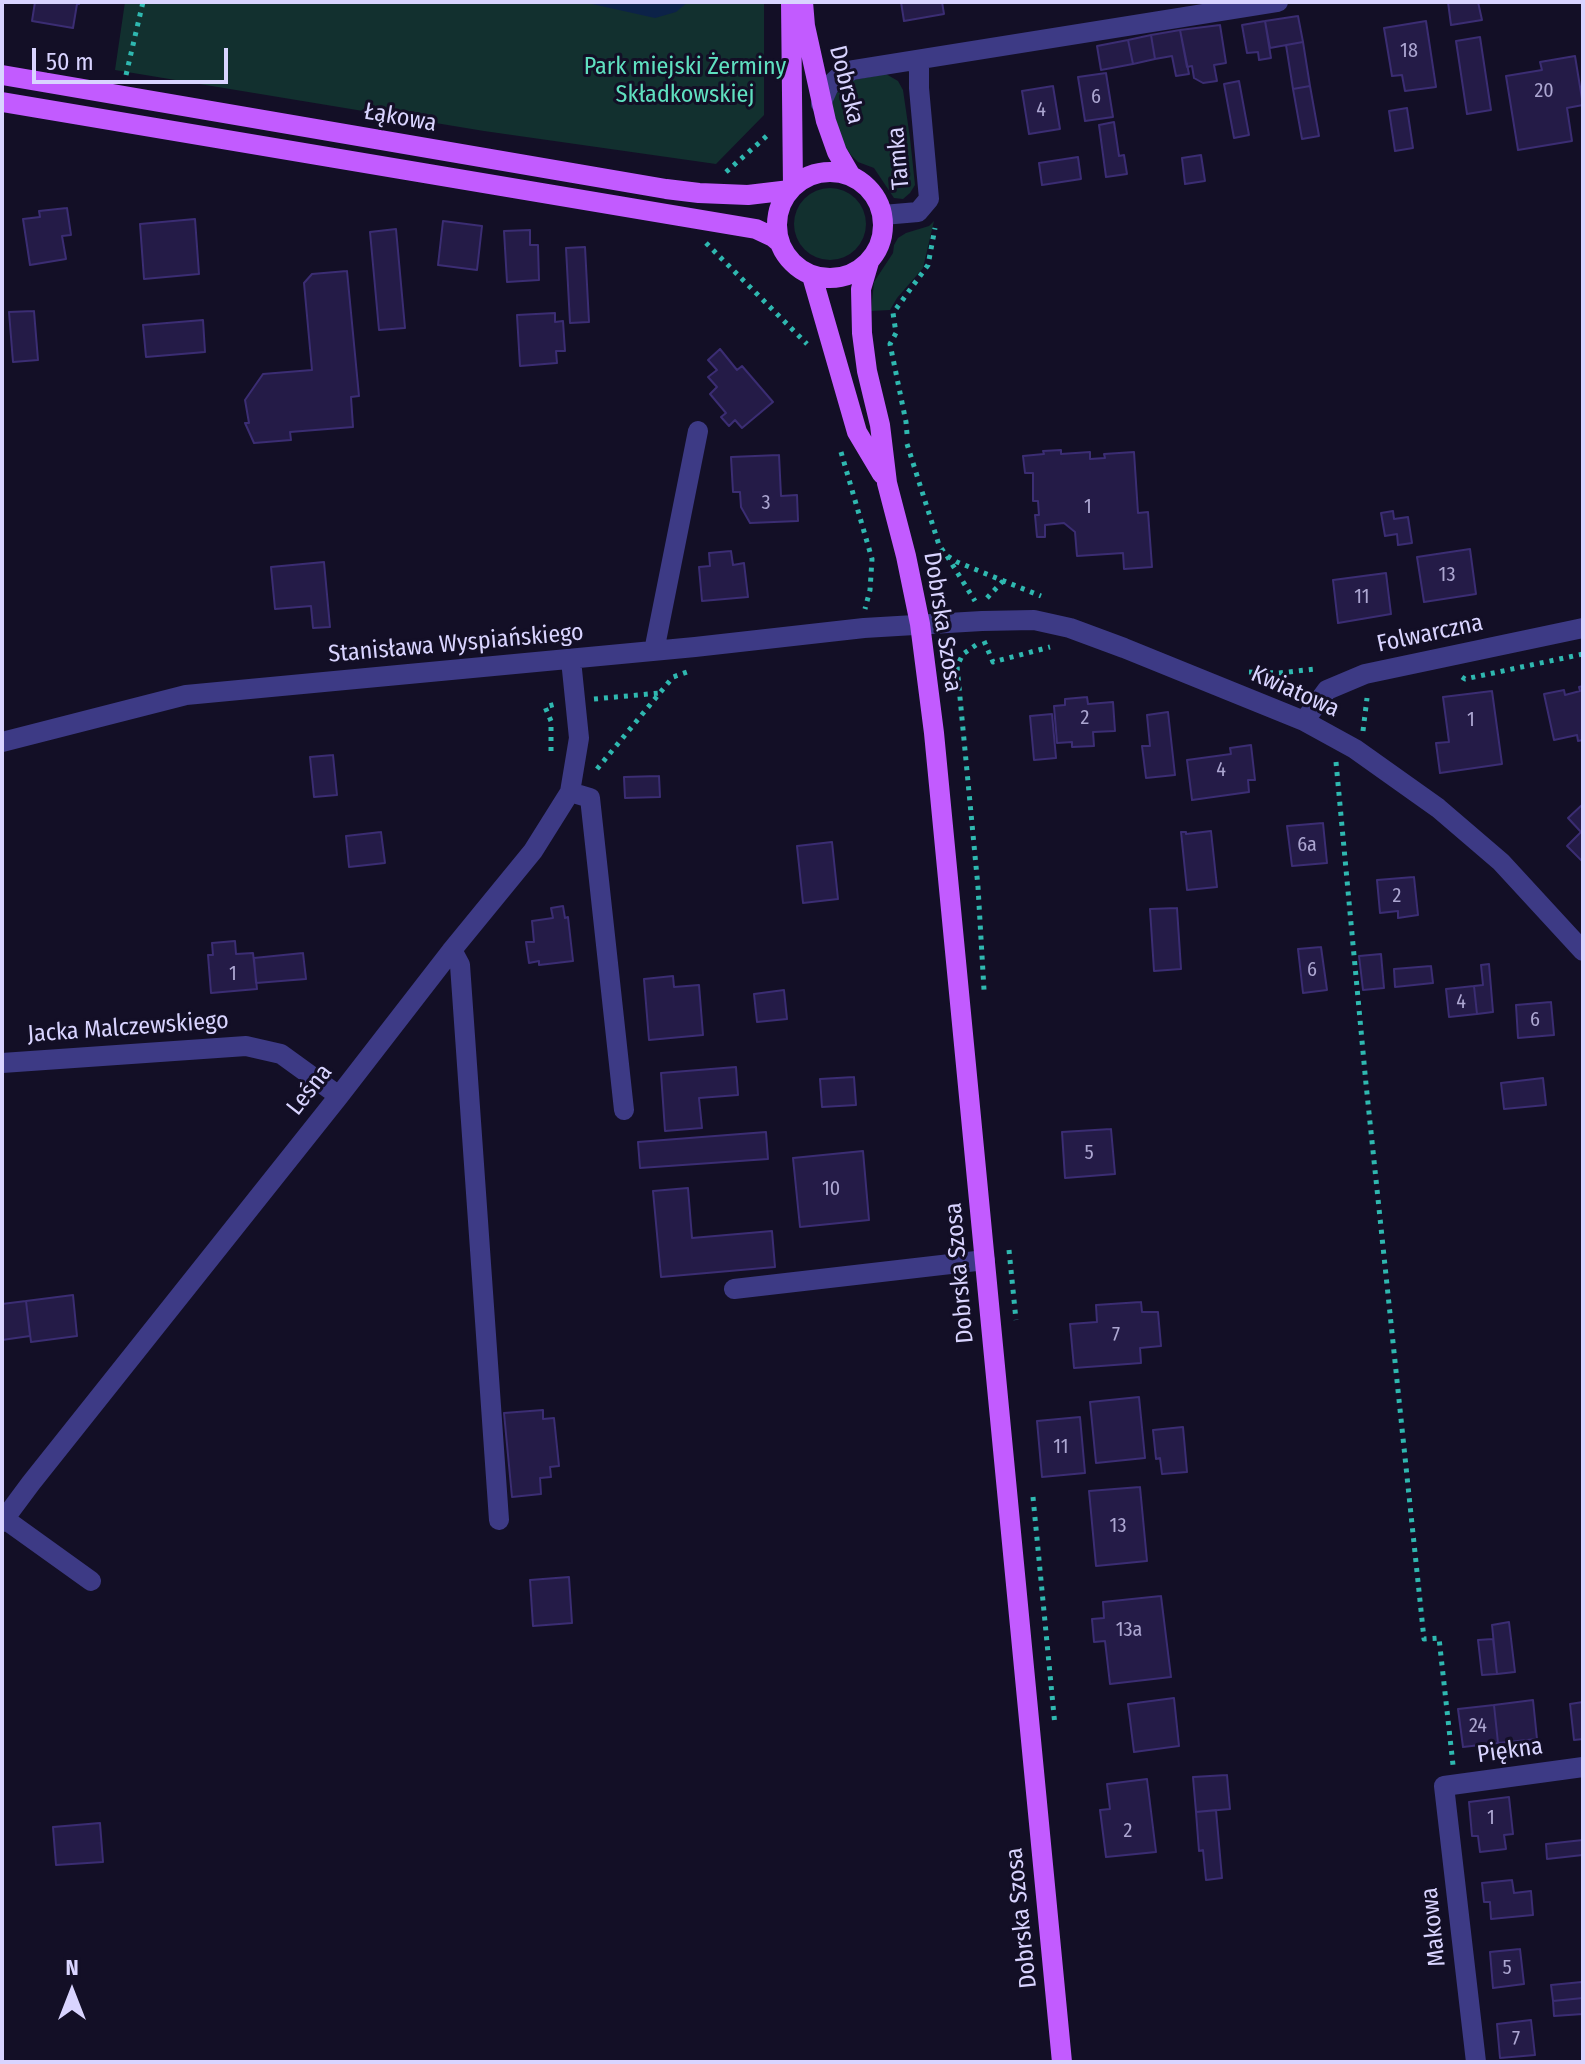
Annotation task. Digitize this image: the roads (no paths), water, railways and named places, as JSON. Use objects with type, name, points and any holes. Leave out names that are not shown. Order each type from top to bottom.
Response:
[{"type":"main road","name":"Dobrska","points":[[791,2],[791,189]]},
{"type":"main road","name":"Dobrska","points":[[803,2],[821,104],[837,152],[851,176]]},
{"type":"main road","name":"Łąkowa","points":[[2,75],[666,189],[748,195],[791,189]]},
{"type":"main road","points":[[2,102],[756,229],[780,243]]},
{"type":"main road","points":[[836,172],[851,176],[866,186],[877,199],[883,215],[879,249],[857,272],[827,279],[812,276],[787,257],[780,243],[777,230],[782,202],[791,189],[806,178],[836,172]]},
{"type":"main road","name":"Dobrska Szosa","points":[[869,262],[861,289],[862,333],[880,425],[887,483],[920,624],[934,733],[1062,2062]]},
{"type":"main road","name":"Dobrska Szosa","points":[[812,276],[857,432],[887,483]]},
{"type":"street","points":[[821,104],[829,86],[853,70],[1278,2]]},
{"type":"street","name":"Tamka","points":[[883,215],[918,212],[929,199],[919,61]]},
{"type":"street","points":[[654,651],[698,431]]},
{"type":"street","name":"Kwiatowa","points":[[920,624],[1034,620],[1070,628],[1304,721],[1396,777],[1448,817],[1501,862],[1583,951]]},
{"type":"street","name":"Stanisława Wyspiańskiego","points":[[2,742],[186,695],[920,624]]},
{"type":"street","name":"Folwarczna","points":[[1304,721],[1327,690],[1365,674],[1583,628]]},
{"type":"street","name":"Leśna","points":[[3,1519],[576,794],[579,738],[571,660]]},
{"type":"street","points":[[576,794],[590,798],[624,1110]]},
{"type":"street","points":[[452,950],[460,969],[499,1520]]},
{"type":"street","name":"Jacka Malczewskiego","points":[[2,1063],[246,1046],[281,1054],[339,1096]]},
{"type":"street","points":[[734,1289],[985,1260]]},
{"type":"street","points":[[3,1519],[91,1581]]},
{"type":"street","name":"Piękna","points":[[1450,1786],[1583,1767]]},
{"type":"street","name":"Makowa","points":[[1450,1786],[1476,2062]]},
{"type":"water","points":[[583,2],[688,2],[676,12],[655,18]]},
{"type":"park label","name":"Park miejski Żerminy Składkowskiej","points":[[685,81]]}]
